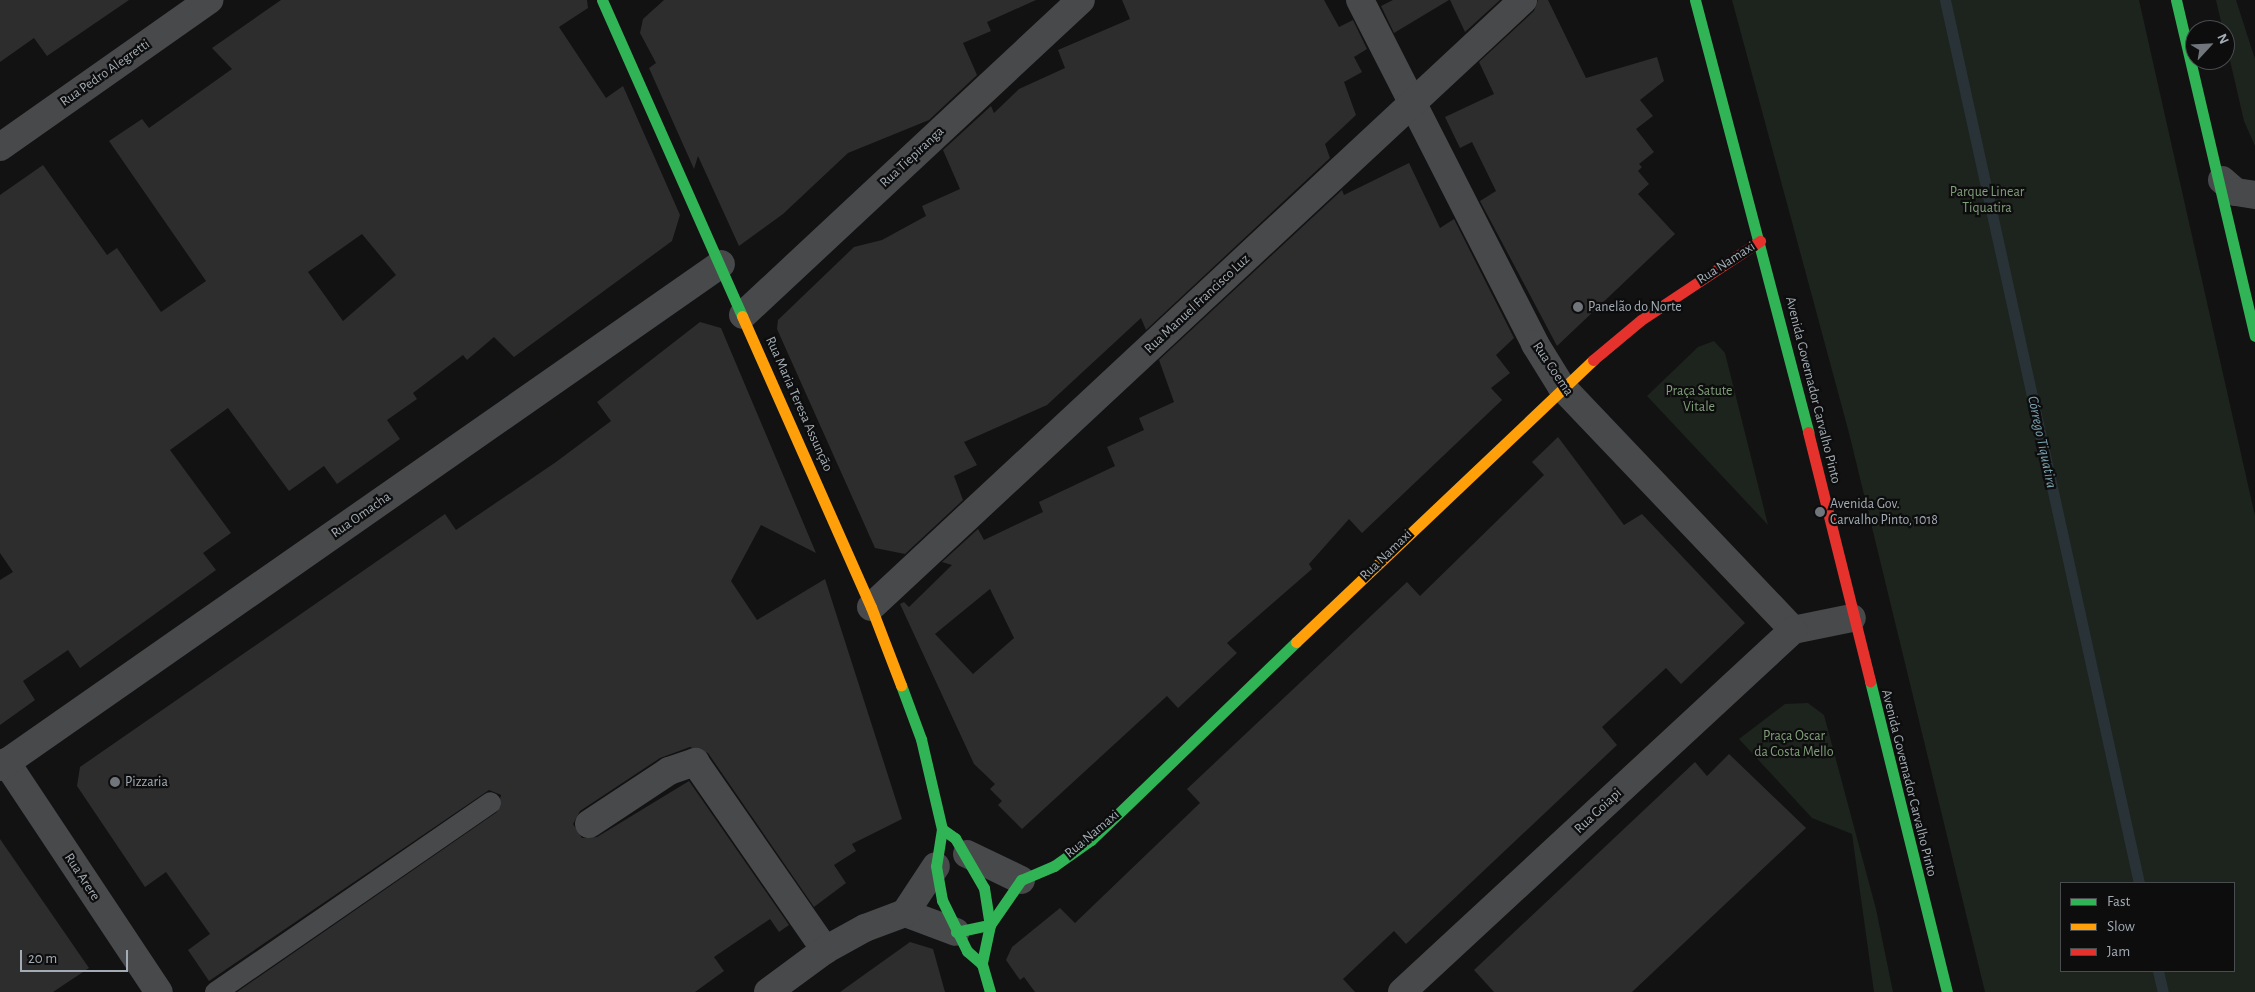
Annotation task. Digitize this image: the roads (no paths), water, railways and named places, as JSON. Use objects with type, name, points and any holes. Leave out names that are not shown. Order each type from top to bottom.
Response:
[{"type":"street","name":"Rua Pedro Alegretti","points":[[0,147],[209,0]]},
{"type":"street","name":"Rua Tiepiranga","points":[[743,315],[1081,0]]},
{"type":"street","name":"Rua Coema","points":[[1360,0],[1414,103],[1534,344],[1561,386],[1793,630]]},
{"type":"street","name":"Rua Manuel Francisco Luz","points":[[871,607],[1523,0]]},
{"type":"street","name":"Avenida Governador Carvalho Pinto","points":[[1695,0],[1760,241],[1852,618],[1947,992]]},
{"type":"street","points":[[2176,0],[2252,303],[2255,336]]},
{"type":"street","name":"Rua Maria Teresa Assunção","points":[[605,2],[871,607],[921,739],[942,829],[936,866],[942,900],[956,932],[967,951],[982,964]]},
{"type":"street","points":[[2222,180],[2236,192],[2255,195]]},
{"type":"street","name":"Rua Namaxi","points":[[1021,880],[1054,866],[1091,840],[1561,386],[1641,320],[1760,241]]},
{"type":"street","name":"Rua Omacha","points":[[3,764],[721,264]]},
{"type":"street","points":[[1793,630],[1852,618]]},
{"type":"street","name":"Rua Goiapi","points":[[1402,992],[1793,630]]},
{"type":"street","points":[[589,824],[669,770],[695,762],[825,950]]},
{"type":"street","name":"Rua Arere","points":[[3,764],[159,992]]},
{"type":"street","name":"Rua Maria Teresa Assunção","points":[[942,829],[967,854],[984,888],[990,925],[982,964],[990,992]]},
{"type":"street","points":[[771,991],[825,950],[865,928],[906,913],[936,866],[950,856],[967,854],[1021,880],[990,925],[956,932],[906,913]]},
{"type":"lane","points":[[215,992],[490,802]]},
{"type":"waterway","name":"Córrego Tiquatira","points":[[1945,0],[2139,882]]},
{"type":"waterway","name":"Córrego Tiquatira","points":[[2158,972],[2163,992]]},
{"type":"place","name":"Panelão do Norte","points":[[1578,307]]},
{"type":"place","name":"Avenida Gov. Carvalho Pinto, 1018","points":[[1820,512]]},
{"type":"place","name":"Pizzaria","points":[[115,782]]},
{"type":"park label","name":"Parque Linear Tiquatira","points":[[1987,200]]},
{"type":"park label","name":"Praça Satute Vitale","points":[[1699,400]]},
{"type":"park label","name":"Praça Oscar da Costa Mello","points":[[1794,744]]}]
